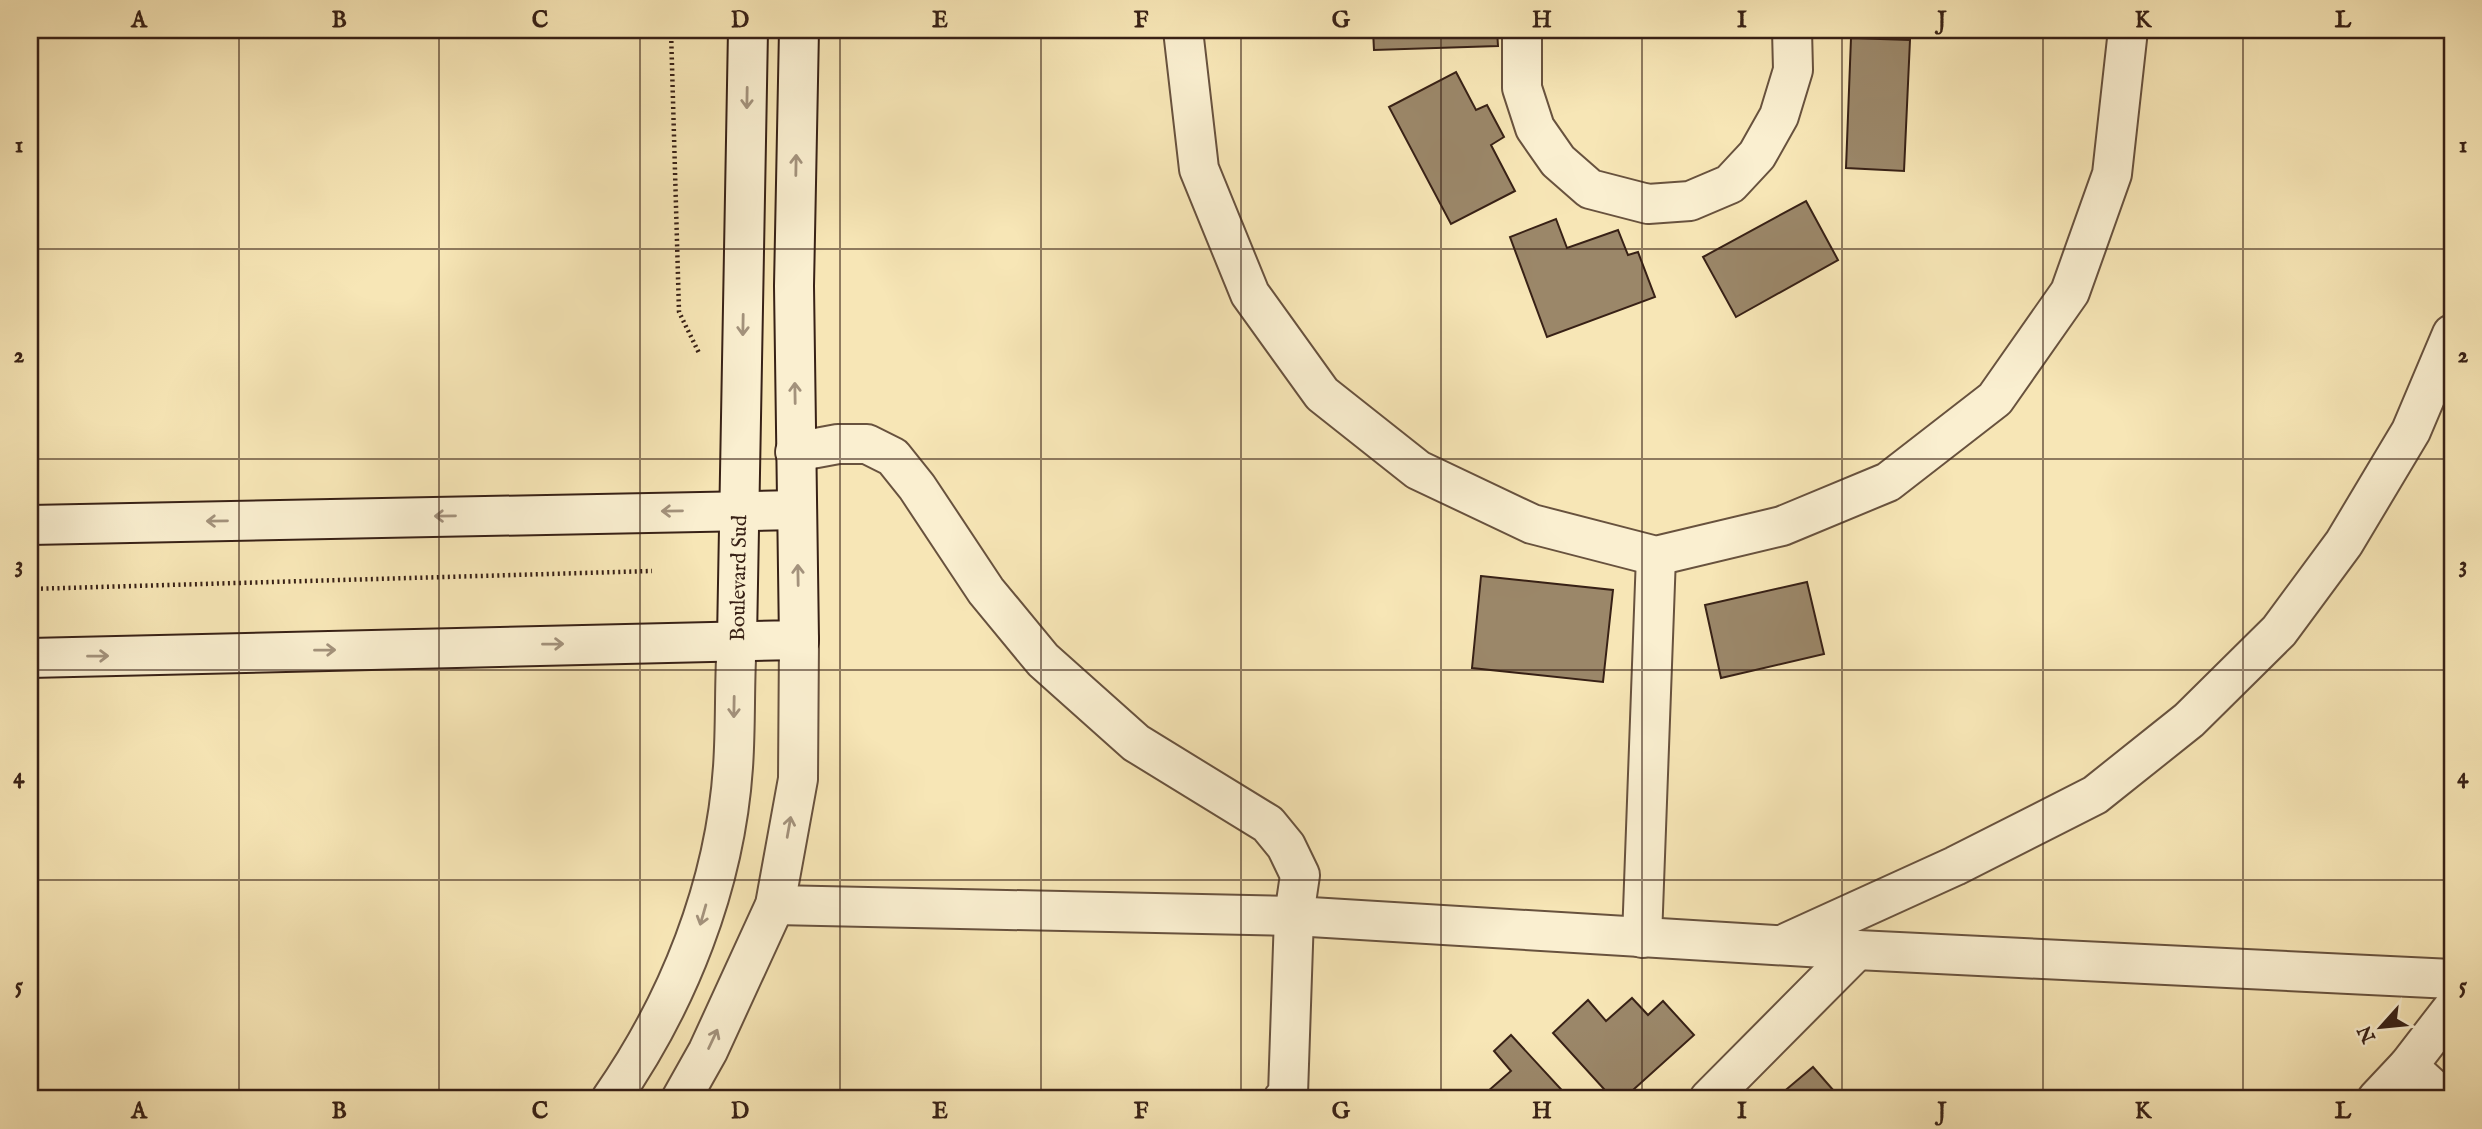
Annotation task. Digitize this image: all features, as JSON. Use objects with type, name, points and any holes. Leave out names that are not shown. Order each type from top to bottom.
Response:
[{"type":"street","name":"Boulevard Sud","points":[[611,1099],[636,1063],[694,948],[718,862],[733,769],[748,30]]},
{"type":"street","points":[[681,1099],[708,1051],[775,905],[798,779],[799,640],[794,286],[799,30]]},
{"type":"street","points":[[1183,30],[1199,169],[1250,294],[1322,394],[1418,470],[1532,524],[1656,556],[1782,526],[1888,482],[1995,399],[2070,292],[2112,174],[2128,30]]},
{"type":"street","points":[[1522,30],[1522,88],[1535,128],[1558,161],[1590,189],[1648,204],[1690,201],[1730,184],[1757,155],[1779,116],[1793,70],[1792,30]]},
{"type":"street","points":[[1786,943],[1955,866],[2095,795],[2189,720],[2278,631],[2344,543],[2411,431],[2452,334]]},
{"type":"street","points":[[796,452],[838,444],[867,444],[893,457],[917,487],[986,590],[1043,660],[1136,743],[1268,824],[1286,846],[1300,875],[1294,916],[1288,1097]]},
{"type":"street","points":[[30,525],[740,509],[797,510]]},
{"type":"street","points":[[1642,938],[1656,556]]},
{"type":"street","points":[[30,658],[737,639],[799,640]]},
{"type":"street","points":[[775,905],[1294,916],[1642,938],[1786,943],[1857,950],[2452,979]]},
{"type":"street","points":[[1709,1099],[1857,950]]},
{"type":"street","points":[[2377,1099],[2408,1066],[2452,1009]]},
{"type":"street","points":[[2408,1066],[2444,1099]]},
{"type":"path","points":[[671,30],[679,312],[702,359]]},
{"type":"path","points":[[30,589],[652,571]]},
{"type":"building","points":[[1244,30],[1297,30],[1245,34]]},
{"type":"building","points":[[1373,30],[1497,30],[1498,46],[1374,50]]},
{"type":"building","points":[[1851,38],[1910,40],[1904,171],[1846,168]]},
{"type":"building","points":[[1456,72],[1476,110],[1487,105],[1504,137],[1491,145],[1515,191],[1451,224],[1389,107]]},
{"type":"building","points":[[1806,201],[1838,260],[1736,317],[1703,257]]},
{"type":"building","points":[[1556,219],[1567,248],[1618,230],[1628,255],[1638,252],[1655,297],[1547,337],[1510,237]]},
{"type":"building","points":[[1481,576],[1613,590],[1603,682],[1472,668]]},
{"type":"building","points":[[1807,582],[1824,654],[1721,678],[1705,605]]},
{"type":"building","points":[[1632,998],[1648,1015],[1663,1001],[1694,1035],[1623,1099],[1613,1099],[1553,1033],[1588,1000],[1606,1021]]},
{"type":"building","points":[[1511,1035],[1570,1099],[1479,1099],[1511,1071],[1494,1051]]},
{"type":"building","points":[[1813,1067],[1841,1099],[1775,1099]]}]
